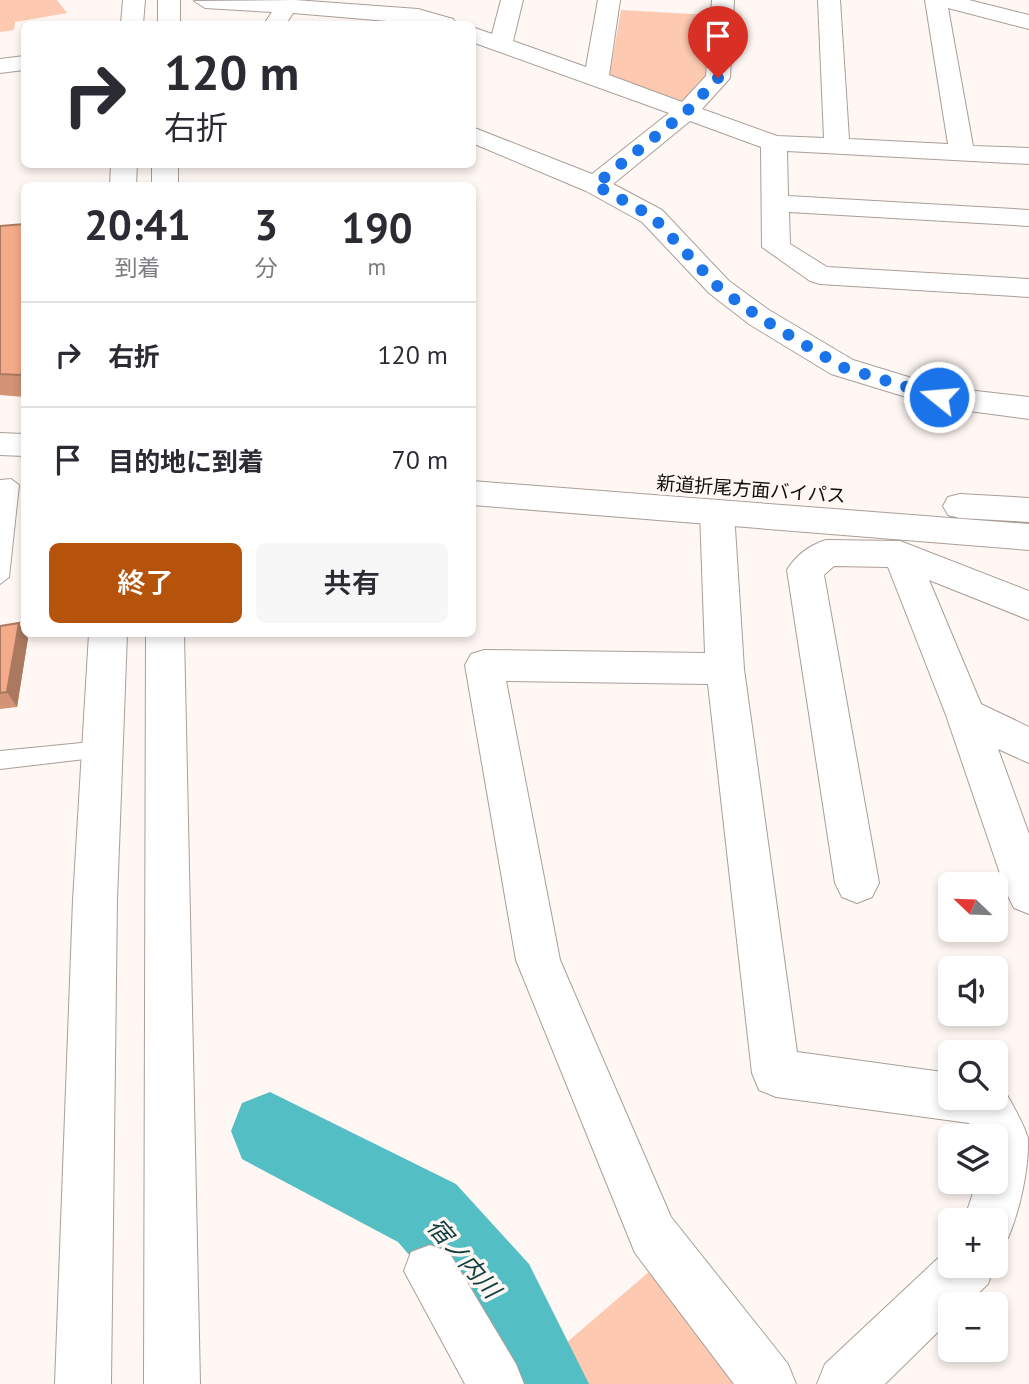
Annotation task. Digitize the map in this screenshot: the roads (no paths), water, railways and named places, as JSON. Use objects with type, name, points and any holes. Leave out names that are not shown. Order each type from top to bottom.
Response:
[{"type":"street","points":[[132,21],[134,0]]},
{"type":"street","points":[[169,0],[169,21]]},
{"type":"street","points":[[501,43],[512,0]]},
{"type":"street","points":[[596,80],[609,0]]},
{"type":"street","points":[[595,185],[687,111],[718,78],[723,0]]},
{"type":"street","points":[[829,0],[836,146]]},
{"type":"street","points":[[936,0],[962,153]]},
{"type":"street","points":[[943,0],[1029,22]]},
{"type":"street","points":[[205,1],[281,15],[418,16],[435,21]]},
{"type":"street","points":[[476,35],[774,143],[1029,156]]},
{"type":"street","points":[[0,66],[21,63]]},
{"type":"street","points":[[476,136],[595,185],[652,216],[719,288],[759,317],[842,367],[939,397],[1029,408]]},
{"type":"street","points":[[774,143],[776,247],[820,275],[1029,288]]},
{"type":"street","points":[[776,204],[1029,218]]},
{"type":"street","points":[[0,444],[21,445]]},
{"type":"street","name":"新道折尾方面バイパス","points":[[476,468],[1029,510]]},
{"type":"street","points":[[476,493],[1029,537]]},
{"type":"street","points":[[717,512],[725,669],[776,1073],[938,1095]]},
{"type":"street","points":[[857,883],[804,570],[826,553],[900,554],[1029,606]]},
{"type":"street","points":[[900,554],[966,715],[1029,894]]},
{"type":"street","points":[[83,1384],[102,749],[108,637]]},
{"type":"street","points":[[165,637],[172,1384]]},
{"type":"street","points":[[725,669],[484,665],[538,960],[653,1235],[768,1384]]},
{"type":"street","points":[[966,715],[1029,746]]},
{"type":"street","points":[[988,1110],[1010,1154],[994,1208]]},
{"type":"street","points":[[430,1271],[496,1384]]},
{"type":"street","points":[[845,1384],[955,1278]]},
{"type":"lane","points":[[0,486],[11,485],[3,523],[0,577]]},
{"type":"lane","points":[[0,760],[102,749]]},
{"type":"waterway","name":"宿ノ内川","points":[[270,1131],[427,1213],[499,1294],[545,1384]]}]
